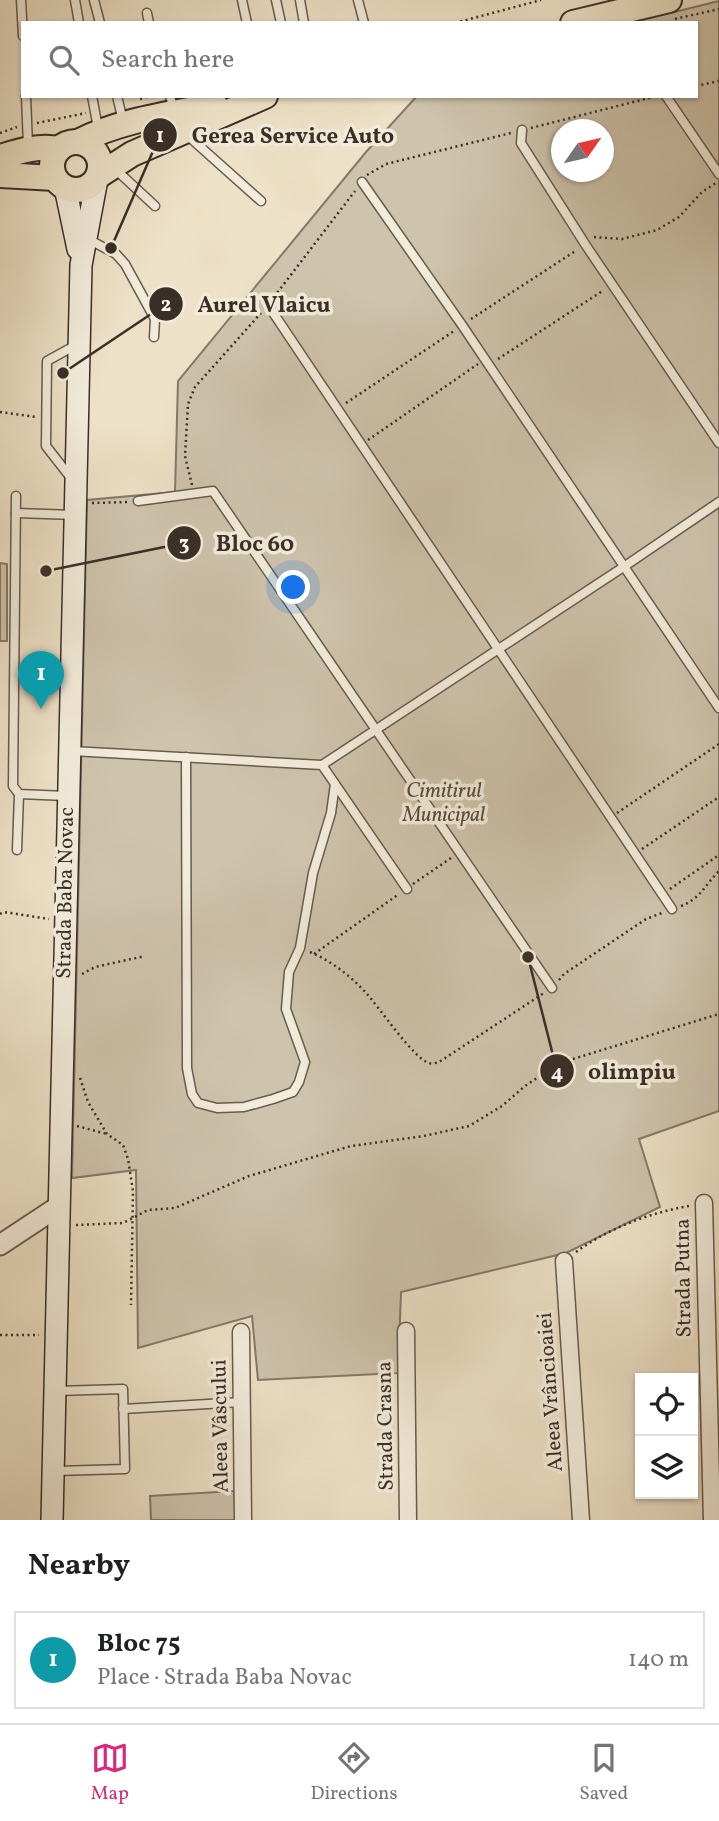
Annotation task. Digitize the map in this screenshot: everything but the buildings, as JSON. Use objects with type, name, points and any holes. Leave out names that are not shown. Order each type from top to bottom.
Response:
[{"type":"main road","points":[[588,21],[670,10]]},
{"type":"main road","points":[[0,175],[60,182],[79,190],[92,185],[102,174],[132,154],[176,113],[247,98]]},
{"type":"main road","points":[[60,182],[52,162],[83,133],[120,109],[176,113],[255,98]]},
{"type":"main road","points":[[0,157],[28,137],[48,146],[83,133]]},
{"type":"main road","points":[[83,133],[85,143],[96,152],[102,174]]},
{"type":"main road","name":"Strada Baba Novac","points":[[52,1520],[80,265],[102,174]]},
{"type":"main road","name":"Strada Baba Novac","points":[[60,182],[80,265]]},
{"type":"street","name":"Strada Putna","points":[[704,1203],[713,1397],[712,1520]]},
{"type":"street","points":[[0,1245],[59,1215]]},
{"type":"street","name":"Aleea Vrâncioaiei","points":[[564,1261],[581,1520]]},
{"type":"street","name":"Strada Crasna","points":[[406,1331],[408,1520]]},
{"type":"street","name":"Aleea Vâscului","points":[[241,1332],[243,1520]]},
{"type":"lane","points":[[21,0],[22,21]]},
{"type":"lane","points":[[75,0],[79,21]]},
{"type":"lane","points":[[94,0],[99,21]]},
{"type":"lane","points":[[242,0],[247,21]]},
{"type":"lane","points":[[276,0],[281,21]]},
{"type":"lane","points":[[300,0],[304,21]]},
{"type":"lane","points":[[358,0],[363,21]]},
{"type":"lane","points":[[26,98],[28,137]]},
{"type":"lane","points":[[83,133],[92,98]]},
{"type":"lane","points":[[667,98],[719,174]]},
{"type":"lane","points":[[176,113],[261,201]]},
{"type":"lane","points":[[522,130],[521,143],[719,443]]},
{"type":"lane","points":[[102,174],[155,206]]},
{"type":"lane","points":[[362,182],[487,362],[719,708]]},
{"type":"lane","points":[[86,237],[116,254],[125,264],[155,318],[154,337]]},
{"type":"lane","points":[[268,305],[672,909]]},
{"type":"lane","points":[[16,513],[75,501],[46,446],[47,361],[79,344]]},
{"type":"lane","points":[[138,501],[213,491],[552,988]]},
{"type":"lane","points":[[16,496],[13,786],[19,794],[17,849]]},
{"type":"lane","points":[[70,751],[321,765],[377,731],[719,502]]},
{"type":"lane","points":[[186,757],[187,1068],[192,1094],[198,1102],[217,1108],[244,1107],[293,1092],[299,1082],[305,1062],[286,1009],[289,972],[300,948],[313,873],[331,813],[335,784]]},
{"type":"lane","points":[[321,765],[407,889]]},
{"type":"lane","points":[[19,794],[69,796]]},
{"type":"lane","points":[[53,1471],[125,1469],[123,1389],[55,1391]]},
{"type":"lane","points":[[123,1409],[242,1402]]},
{"type":"path","points":[[462,21],[541,0]]},
{"type":"path","points":[[670,10],[719,9]]},
{"type":"path","points":[[698,86],[719,81]]},
{"type":"path","points":[[120,109],[145,98]]},
{"type":"path","points":[[194,493],[185,456],[188,404],[195,387],[268,305],[365,176],[386,164],[649,98]]},
{"type":"path","points":[[0,132],[28,137],[83,133]]},
{"type":"path","points":[[580,236],[622,239],[657,230],[679,217],[702,192],[719,180]]},
{"type":"path","points":[[363,444],[487,362],[613,285]]},
{"type":"path","points":[[0,412],[46,418]]},
{"type":"path","points":[[75,501],[138,501]]},
{"type":"path","points":[[612,816],[719,744]]},
{"type":"path","points":[[636,853],[719,797]]},
{"type":"path","points":[[314,954],[459,852]]},
{"type":"path","points":[[663,894],[719,855]]},
{"type":"path","points":[[300,948],[329,960],[366,992],[411,1048],[430,1064],[439,1062],[552,988],[564,974],[646,919],[700,897],[719,871]]},
{"type":"path","points":[[0,914],[4,912],[66,921]]},
{"type":"path","points":[[79,982],[83,972],[145,956]]},
{"type":"path","points":[[59,1215],[123,1223],[148,1210],[175,1208],[249,1176],[351,1146],[424,1136],[469,1126],[502,1107],[525,1086],[560,1063],[719,1014]]},
{"type":"path","points":[[79,1076],[88,1102],[107,1134]]},
{"type":"path","points":[[61,1119],[83,1129],[107,1134],[123,1145],[133,1191],[131,1305]]},
{"type":"path","points":[[564,1261],[595,1238],[618,1228],[647,1216],[704,1203]]},
{"type":"path","points":[[0,1335],[56,1335]]},
{"type":"green space","name":"Cimitirul Municipal","points":[[719,1],[719,1111],[639,1139],[660,1207],[566,1253],[401,1292],[398,1373],[258,1380],[252,1316],[138,1348],[136,1170],[72,1178],[87,500],[175,492],[178,381],[366,152],[415,98],[698,98],[698,21],[638,21]]},
{"type":"green space","points":[[0,563],[7,564],[7,641],[0,641]]},
{"type":"green space","points":[[234,1491],[236,1520],[151,1520],[150,1496]]},
{"type":"place","name":"Gerea Service Auto","points":[[111,248]]},
{"type":"place","name":"Aurel Vlaicu","points":[[63,373]]},
{"type":"place","name":"Bloc 60","points":[[46,571]]},
{"type":"place","name":"Bloc 75","points":[[41,709]]},
{"type":"place","name":"olimpiu","points":[[528,957]]}]
